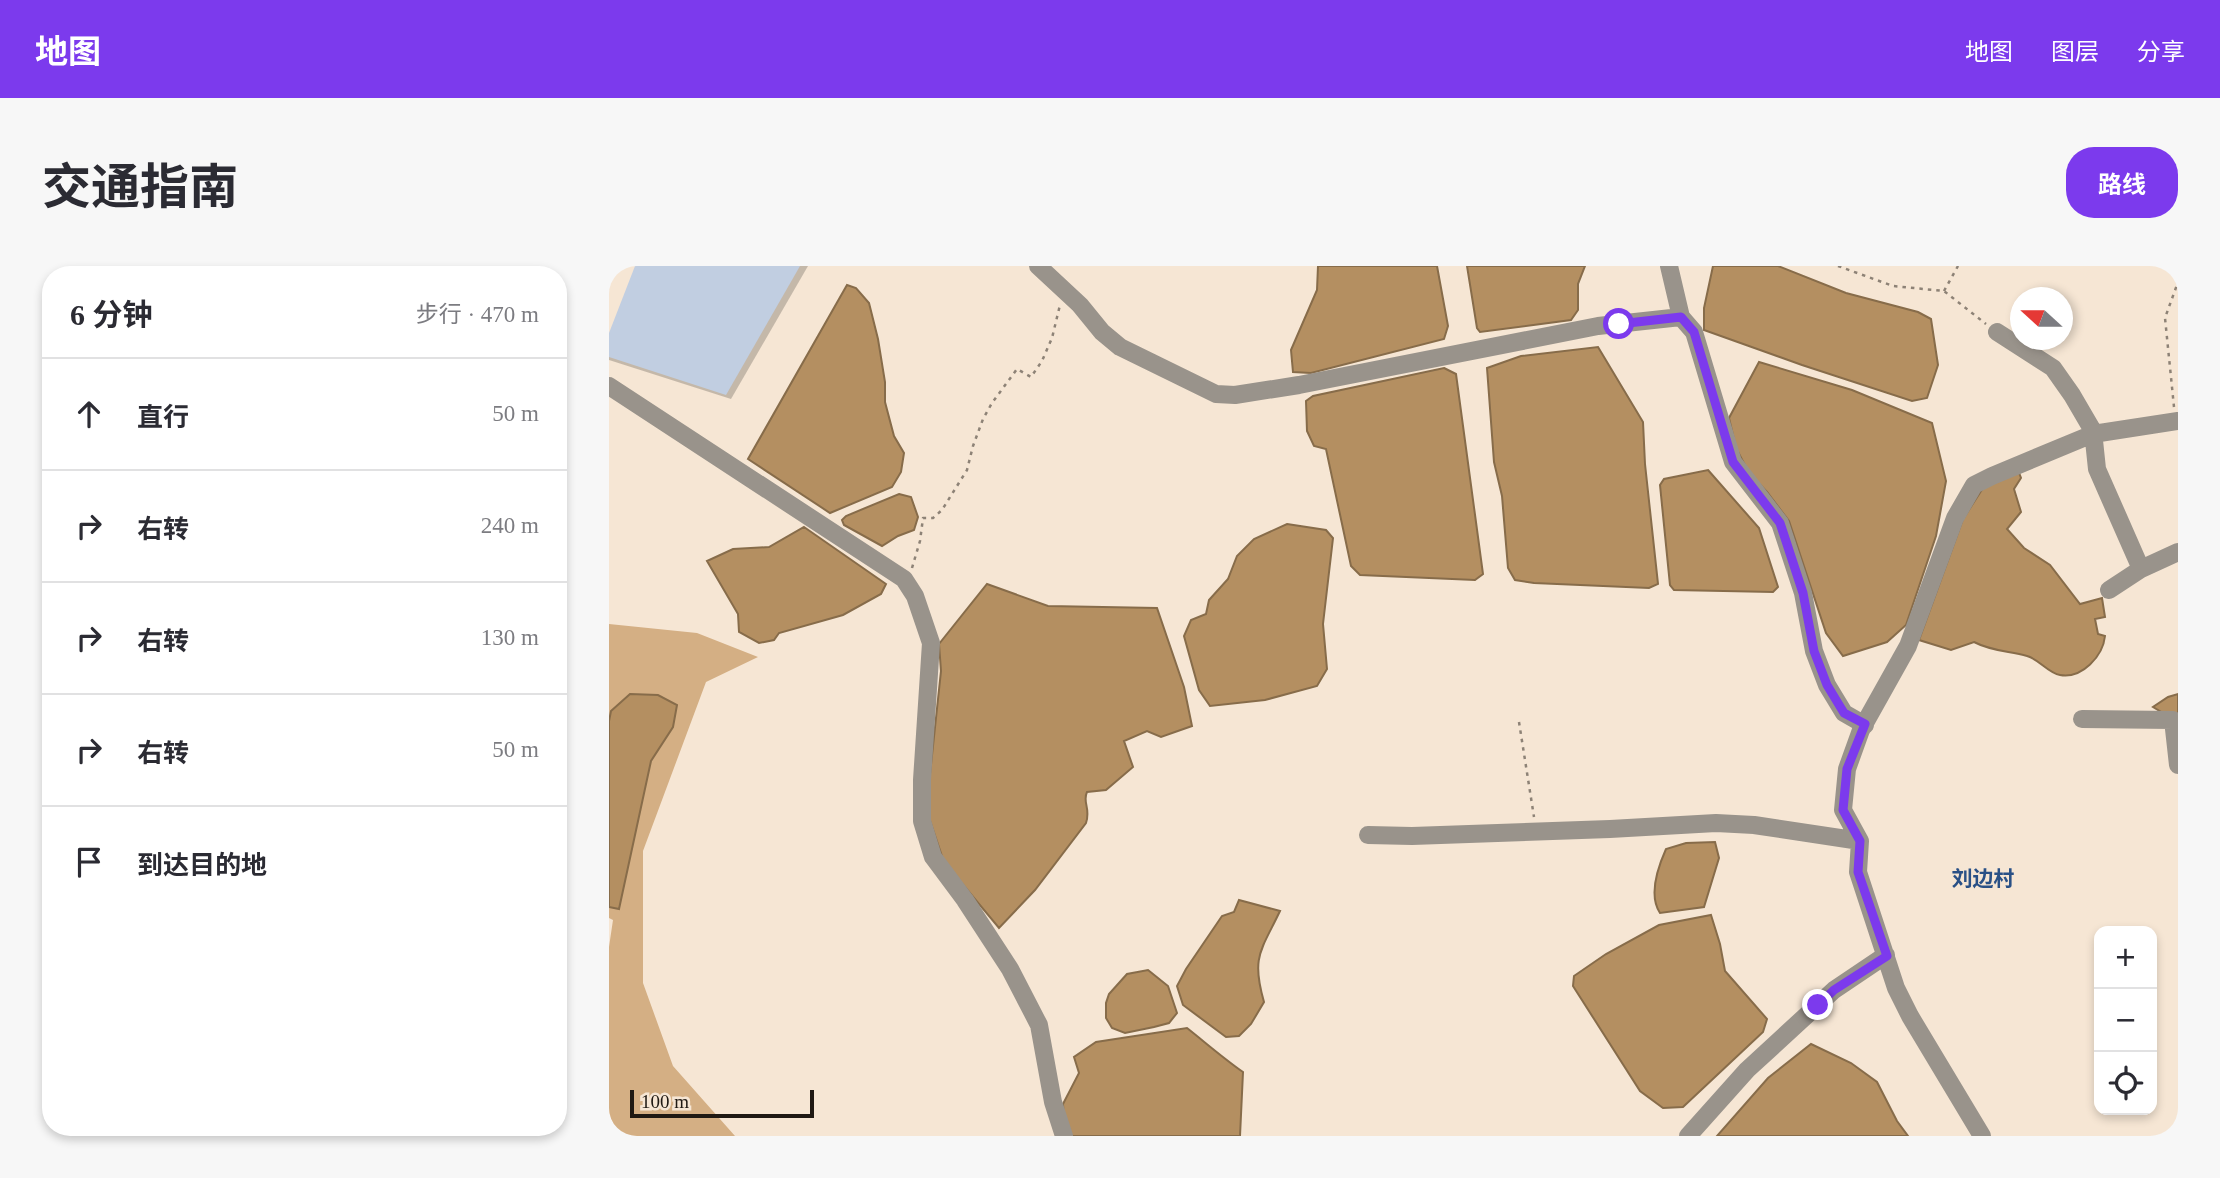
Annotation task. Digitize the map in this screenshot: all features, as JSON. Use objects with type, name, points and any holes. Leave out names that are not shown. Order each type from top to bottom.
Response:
[{"type":"street","points":[[1038,266],[1067,291],[1102,332],[1120,347],[1216,394],[1235,395],[1299,385],[1598,326],[1681,317]]},
{"type":"street","points":[[1669,266],[1681,317],[1694,332],[1733,462],[1780,523],[1803,593],[1814,651],[1827,685],[1844,713],[1865,724]]},
{"type":"street","points":[[1997,332],[2053,368],[2072,395],[2094,434],[2097,469],[2141,569]]},
{"type":"street","points":[[609,387],[904,579],[915,596],[931,643],[922,821],[933,858],[965,900],[1010,969],[1039,1025],[1053,1102],[1064,1136]]},
{"type":"street","points":[[1982,1136],[1896,988],[1858,872],[1860,841],[1843,810],[1847,769],[1865,724],[1908,646],[1955,518],[1974,485],[2094,434],[2177,421]]},
{"type":"street","points":[[2109,590],[2141,569],[2178,552]]},
{"type":"street","points":[[2082,719],[2173,720],[2178,765]]},
{"type":"street","points":[[1368,835],[1412,836],[1716,823],[1754,825],[1860,841]]},
{"type":"street","points":[[1688,1136],[1747,1070],[1834,990],[1887,956]]},
{"type":"path","points":[[1838,266],[1893,286],[1944,291],[1997,332]]},
{"type":"path","points":[[1944,291],[1958,266]]},
{"type":"path","points":[[2177,421],[2165,318],[2178,282]]},
{"type":"path","points":[[904,579],[913,568],[923,518],[933,518],[943,510],[967,470],[973,446],[992,403],[1017,369],[1031,377],[1042,361],[1052,338],[1059,307],[1067,291]]},
{"type":"path","points":[[1519,722],[1537,831]]},
{"type":"shaded area","points":[[1318,266],[1437,266],[1448,326],[1444,339],[1311,373],[1293,372],[1291,350],[1317,290]]},
{"type":"shaded area","points":[[1467,266],[1585,266],[1578,284],[1578,310],[1571,320],[1480,332],[1477,328]]},
{"type":"shaded area","points":[[1713,266],[1778,266],[1846,293],[1918,312],[1931,319],[1938,365],[1927,398],[1912,401],[1704,330],[1704,308]]},
{"type":"shaded area","points":[[847,285],[856,288],[869,303],[885,382],[885,402],[894,436],[904,453],[901,472],[892,487],[830,513],[748,459]]},
{"type":"shaded area","points":[[1598,347],[1643,422],[1658,584],[1649,588],[1515,580],[1508,568],[1502,496],[1494,462],[1487,368],[1521,356]]},
{"type":"shaded area","points":[[1759,362],[1852,390],[1932,423],[1946,481],[1936,536],[1906,625],[1887,642],[1843,656],[1826,633],[1789,521],[1749,473],[1736,448],[1729,418]]},
{"type":"shaded area","points":[[1444,368],[1456,374],[1483,574],[1475,580],[1360,575],[1351,566],[1326,449],[1314,446],[1307,431],[1306,401],[1313,396]]},
{"type":"shaded area","points":[[1708,470],[1759,528],[1778,587],[1773,592],[1674,590],[1670,585],[1660,485],[1664,479]]},
{"type":"shaded area","points":[[2018,470],[2021,478],[2014,489],[2021,512],[2007,529],[2024,548],[2050,565],[2080,604],[2102,598],[2105,617],[2095,619],[2098,634],[2105,636],[2103,644],[2096,658],[2076,673],[2056,674],[2031,658],[1974,642],[1951,650],[1919,640],[1963,519],[1983,488]]},
{"type":"shaded area","points":[[899,494],[911,497],[918,517],[914,530],[882,546],[844,525],[842,520],[846,516]]},
{"type":"shaded area","points":[[1287,524],[1326,530],[1333,538],[1323,624],[1327,669],[1317,686],[1265,700],[1210,706],[1199,690],[1184,636],[1191,620],[1206,614],[1209,600],[1228,579],[1237,556],[1254,539]]},
{"type":"shaded area","points":[[804,527],[886,584],[881,594],[843,615],[779,633],[774,640],[759,643],[739,632],[738,614],[707,561],[733,549],[769,547]]},
{"type":"shaded area","points":[[987,584],[1048,606],[1157,608],[1184,687],[1192,726],[1161,737],[1147,731],[1124,741],[1133,767],[1106,790],[1087,792],[1086,823],[1035,890],[999,928],[944,862],[928,815],[941,671],[939,644]]},
{"type":"shaded area","points":[[609,624],[697,633],[758,657],[706,682],[643,851],[643,983],[673,1066],[735,1136],[609,1134],[609,947],[613,920],[609,918],[609,907],[619,908],[651,761],[673,727],[611,711],[609,721]]},
{"type":"shaded area","points":[[630,694],[658,695],[677,705],[673,727],[651,761],[619,909],[609,907],[609,721],[611,711]]},
{"type":"shaded area","points":[[2178,694],[2178,722],[2153,707],[2168,697]]},
{"type":"shaded area","points":[[1715,842],[1719,858],[1704,907],[1660,913],[1656,906],[1655,890],[1657,872],[1666,849],[1686,843]]},
{"type":"shaded area","points":[[1239,900],[1280,911],[1263,946],[1258,964],[1264,1002],[1251,1024],[1239,1036],[1226,1037],[1183,1005],[1177,986],[1222,916],[1234,912]]},
{"type":"shaded area","points":[[1711,915],[1725,971],[1767,1019],[1763,1032],[1683,1107],[1663,1108],[1640,1091],[1573,986],[1574,976],[1606,954],[1659,925]]},
{"type":"shaded area","points":[[1148,970],[1168,986],[1177,1013],[1169,1023],[1154,1027],[1125,1033],[1112,1028],[1106,1018],[1109,994],[1127,974]]},
{"type":"shaded area","points":[[1187,1028],[1243,1072],[1240,1136],[1065,1136],[1063,1104],[1079,1073],[1074,1057],[1096,1042]]},
{"type":"shaded area","points":[[1811,1044],[1851,1063],[1877,1082],[1908,1136],[1717,1136],[1768,1078]]},
{"type":"building","points":[[635,266],[800,266],[726,395],[609,357],[609,333]]},
{"type":"district","name":"刘边村","points":[[1983,879]]},
{"type":"route","points":[[1619,324],[1681,317],[1694,332],[1733,462],[1780,523],[1803,593],[1814,651],[1827,685],[1844,713],[1865,724],[1847,769],[1843,810],[1860,841],[1858,872],[1887,956],[1834,990],[1818,1005]]}]
